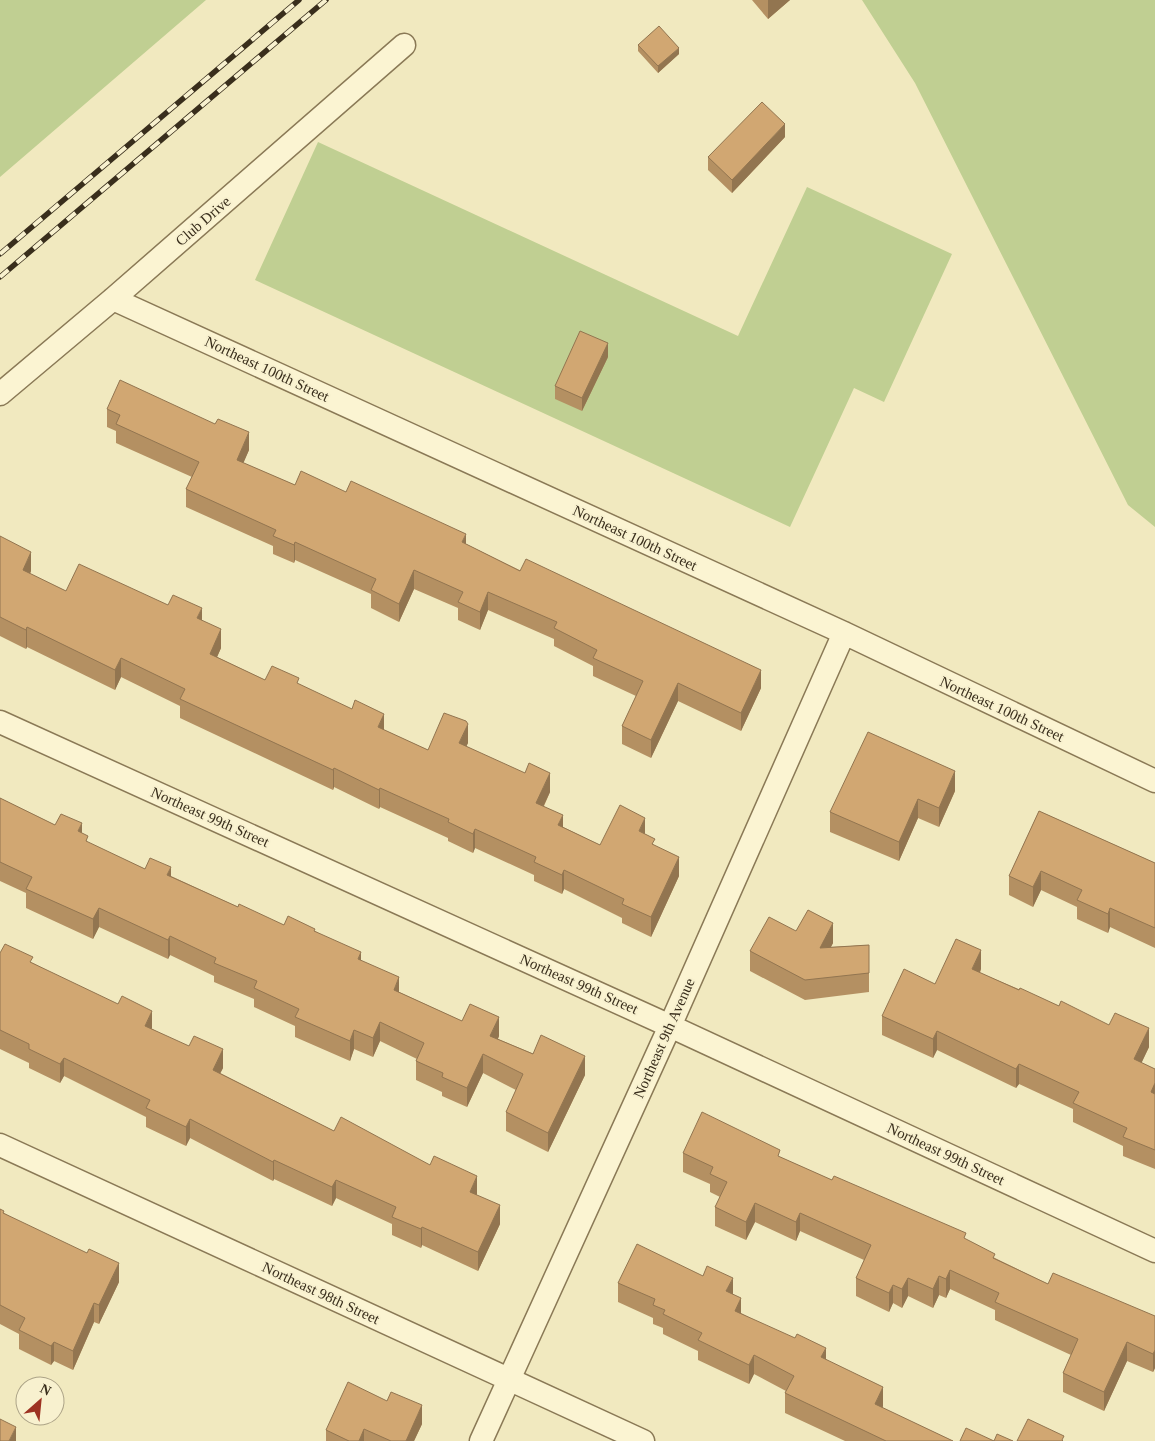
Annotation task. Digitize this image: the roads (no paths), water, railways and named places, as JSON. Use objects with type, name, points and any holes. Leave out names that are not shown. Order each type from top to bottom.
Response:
[{"type":"street","name":"Club Drive","points":[[0,394],[113,299],[404,45]]},
{"type":"street","name":"Northeast 100th Street","points":[[113,299],[844,633],[1155,781]]},
{"type":"street","name":"Northeast 9th Avenue","points":[[481,1441],[670,1026],[844,633]]},
{"type":"street","name":"Northeast 99th Street","points":[[0,722],[670,1026],[1155,1251]]},
{"type":"street","name":"Northeast 98th Street","points":[[0,1144],[643,1441]]},
{"type":"railway","points":[[0,254],[299,0]]},
{"type":"railway","points":[[0,277],[326,0]]}]
